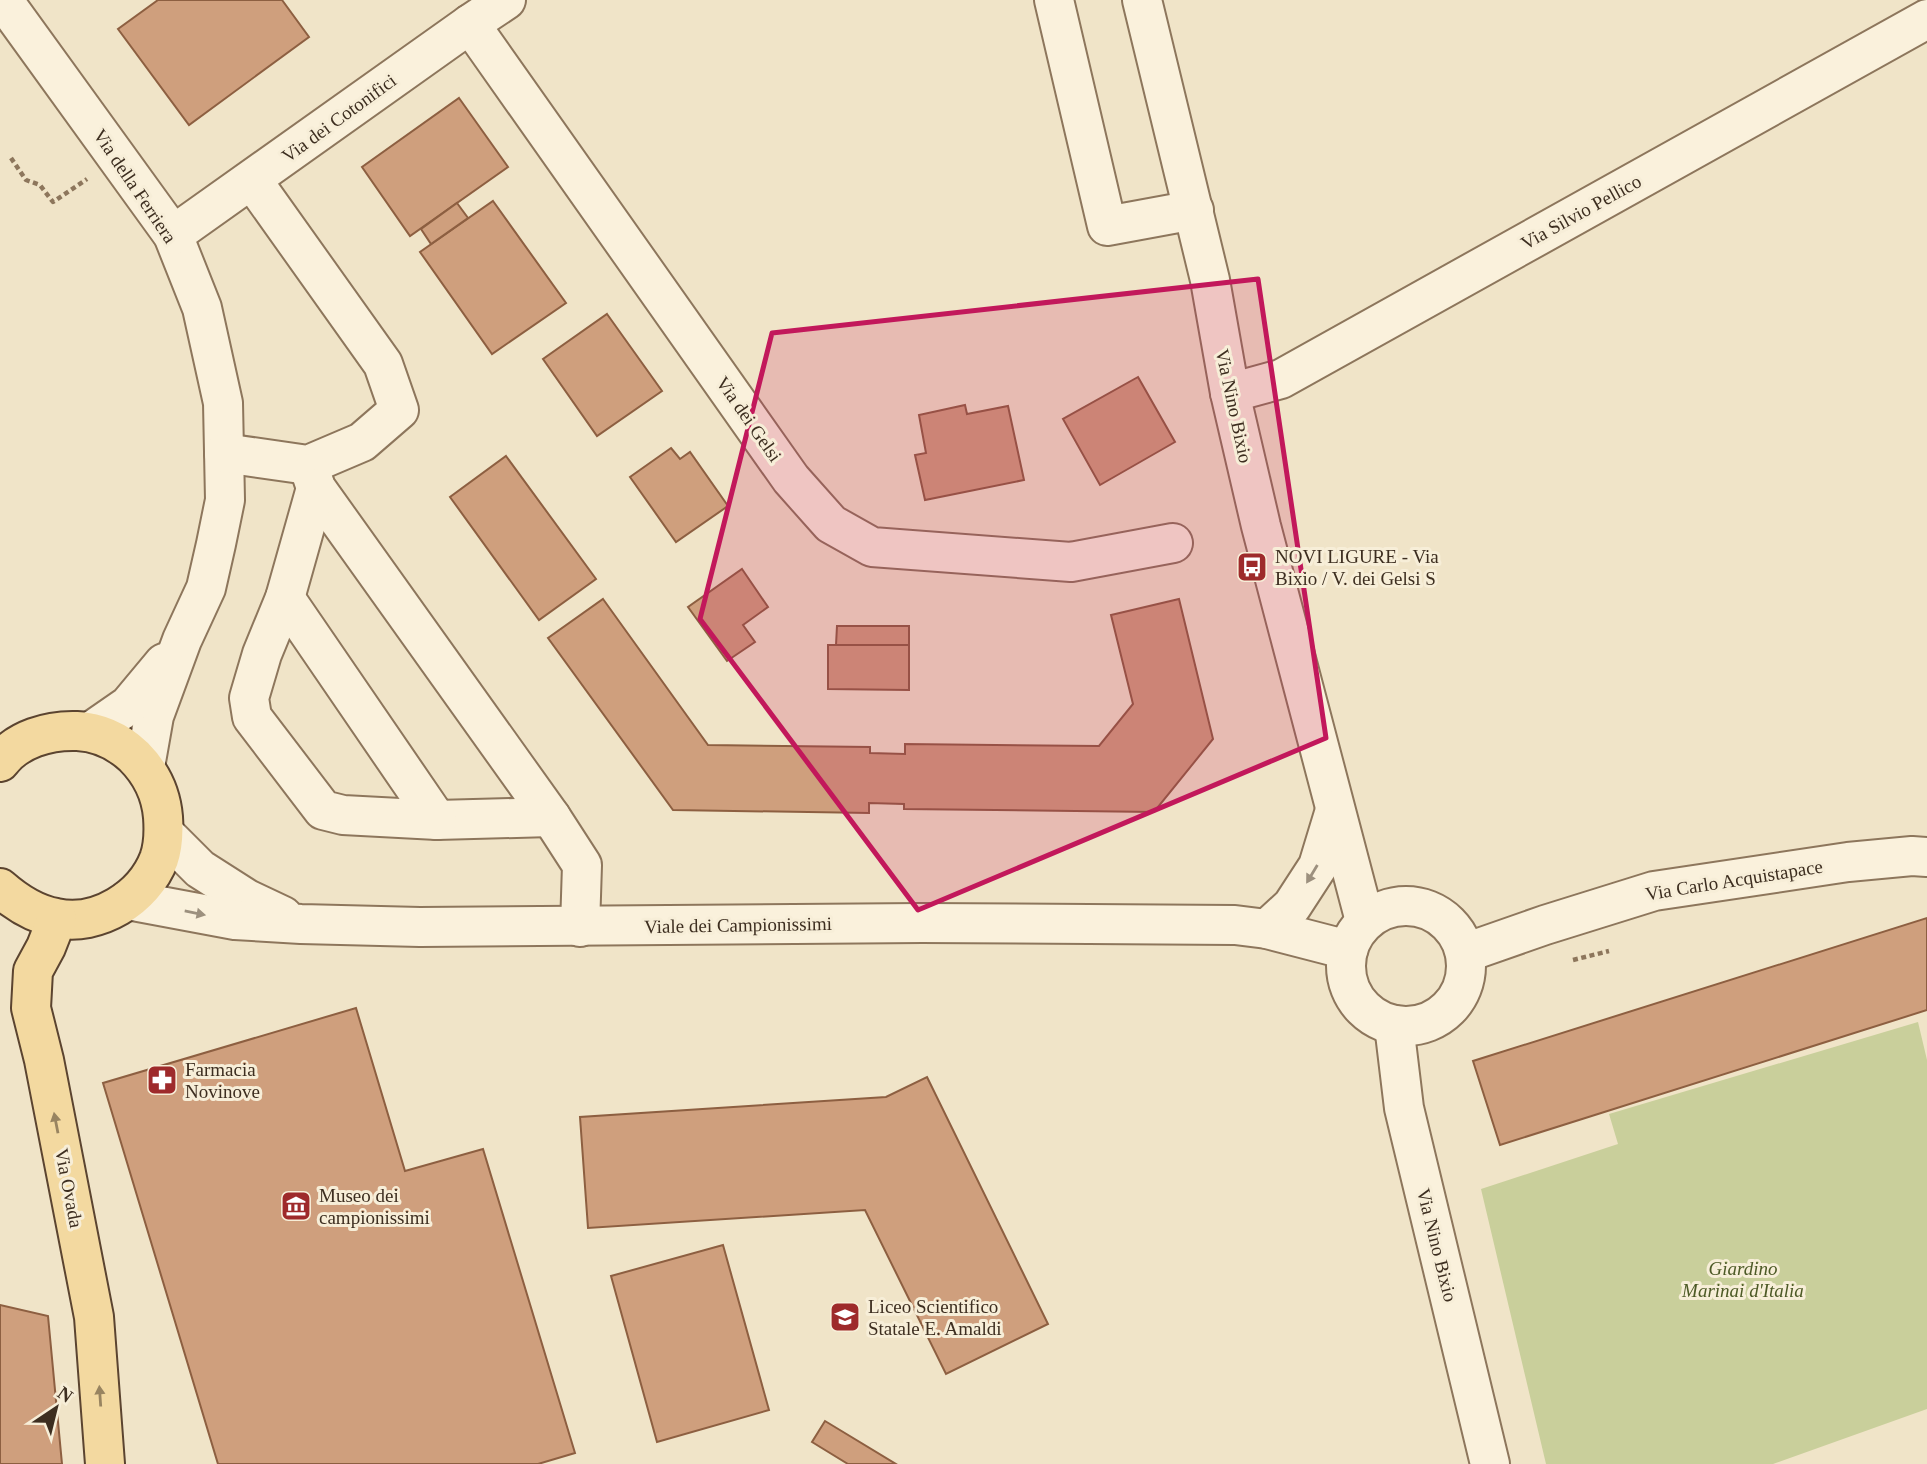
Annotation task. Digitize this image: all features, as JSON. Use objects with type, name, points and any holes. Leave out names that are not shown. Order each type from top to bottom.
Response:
[{"type":"main road","points":[[0,762],[15,732],[90,732],[121,744],[145,767],[162,799],[165,834],[159,859],[146,882],[128,900],[106,913],[82,919],[57,919],[26,909],[0,889]]},
{"type":"main road","name":"Via Ovada","points":[[57,919],[33,971],[31,1008],[44,1060],[94,1317],[105,1464]]},
{"type":"street","name":"Via della Ferriera","points":[[3,0],[173,235],[202,308],[223,403],[225,500],[216,544],[206,588],[154,716],[145,767]]},
{"type":"street","name":"Via dei Cotonifici","points":[[173,235],[506,0]]},
{"type":"street","points":[[1054,0],[1107,226],[1194,210]]},
{"type":"street","name":"Via Nino Bixio","points":[[1142,0],[1210,280],[1230,393],[1261,526],[1335,810],[1357,936]]},
{"type":"street","name":"Via Silvio Pellico","points":[[1230,393],[1281,379],[1927,19]]},
{"type":"street","name":"Via dei Gelsi","points":[[470,24],[791,478],[831,524],[872,547],[1071,562],[1173,543]]},
{"type":"street","points":[[252,180],[383,364],[399,410],[362,442],[312,476],[285,598],[262,654],[249,698],[252,718],[323,810],[343,815],[437,820],[551,817]]},
{"type":"street","points":[[224,453],[312,476],[582,865],[580,927]]},
{"type":"street","points":[[285,598],[437,820]]},
{"type":"street","name":"Via della Ferriera","points":[[90,732],[129,705],[183,640]]},
{"type":"street","points":[[1267,929],[1292,906],[1318,866],[1335,810]]},
{"type":"street","points":[[165,834],[200,869],[247,899],[301,924]]},
{"type":"street","name":"Via Carlo Acquistapace","points":[[1465,953],[1654,891],[1848,862],[1927,857]]},
{"type":"street","name":"Viale dei Campionissimi","points":[[128,900],[234,920],[301,924],[419,927],[922,923],[1235,925],[1357,936]]},
{"type":"street","points":[[1404,905],[1425,908],[1444,918],[1458,934],[1465,953],[1467,970],[1463,987],[1455,1002],[1443,1014],[1428,1022],[1411,1026],[1394,1025],[1372,1015],[1355,997],[1346,974],[1357,936],[1383,909],[1404,905]]},
{"type":"street","name":"Via Nino Bixio","points":[[1394,1025],[1404,1108],[1490,1464]]},
{"type":"path","points":[[11,158],[26,180],[40,185],[53,202],[96,173]]},
{"type":"highlighted area","points":[[1258,279],[1326,738],[918,910],[700,619],[772,333]]},
{"type":"green space","name":"Giardino Marinai d'Italia","points":[[1918,1022],[1927,1060],[1927,1409],[1773,1464],[1546,1464],[1481,1189],[1618,1144],[1609,1114]]},
{"type":"building","points":[[158,0],[282,0],[309,37],[189,125],[118,29]]},
{"type":"building","points":[[459,98],[508,167],[410,236],[362,167]]},
{"type":"building","points":[[493,201],[566,303],[492,354],[420,252]]},
{"type":"building","points":[[457,203],[468,218],[431,244],[421,229]]},
{"type":"building","points":[[607,314],[662,391],[597,436],[543,359]]},
{"type":"building","points":[[1138,377],[1175,442],[1100,485],[1063,419]]},
{"type":"building","points":[[965,405],[967,414],[1008,406],[1024,480],[925,500],[915,455],[926,453],[919,415]]},
{"type":"building","points":[[671,448],[680,459],[690,452],[728,506],[676,542],[630,477]]},
{"type":"building","points":[[506,456],[596,579],[539,620],[450,497]]},
{"type":"building","points":[[742,569],[768,607],[743,625],[755,642],[727,661],[688,607]]},
{"type":"building","points":[[603,599],[708,745],[870,747],[870,753],[905,754],[905,744],[1099,746],[1133,704],[1111,615],[1179,599],[1213,739],[1154,812],[904,809],[904,804],[869,803],[869,813],[673,810],[548,638]]},
{"type":"building","points":[[837,626],[909,626],[909,645],[836,645]]},
{"type":"building","points":[[828,645],[909,645],[909,690],[828,689]]},
{"type":"building","points":[[1927,918],[1927,1010],[1500,1145],[1473,1061]]},
{"type":"building","points":[[356,1008],[405,1171],[483,1149],[575,1453],[538,1464],[218,1464],[103,1083]]},
{"type":"building","points":[[927,1077],[1048,1324],[946,1374],[865,1210],[588,1228],[580,1117],[886,1097]]},
{"type":"building","points":[[723,1245],[769,1410],[657,1442],[611,1276]]},
{"type":"building","points":[[0,1305],[48,1316],[62,1464],[0,1464]]},
{"type":"building","points":[[825,1421],[896,1464],[848,1464],[812,1442]]},
{"type":"place","name":"NOVI LIGURE - Via Bixio / V. dei Gelsi S","points":[[1252,567]]},
{"type":"place","name":"Farmacia Novinove","points":[[162,1080]]},
{"type":"place","name":"Museo dei campionissimi","points":[[296,1206]]},
{"type":"place","name":"Liceo Scientifico Statale E. Amaldi","points":[[845,1317]]}]
